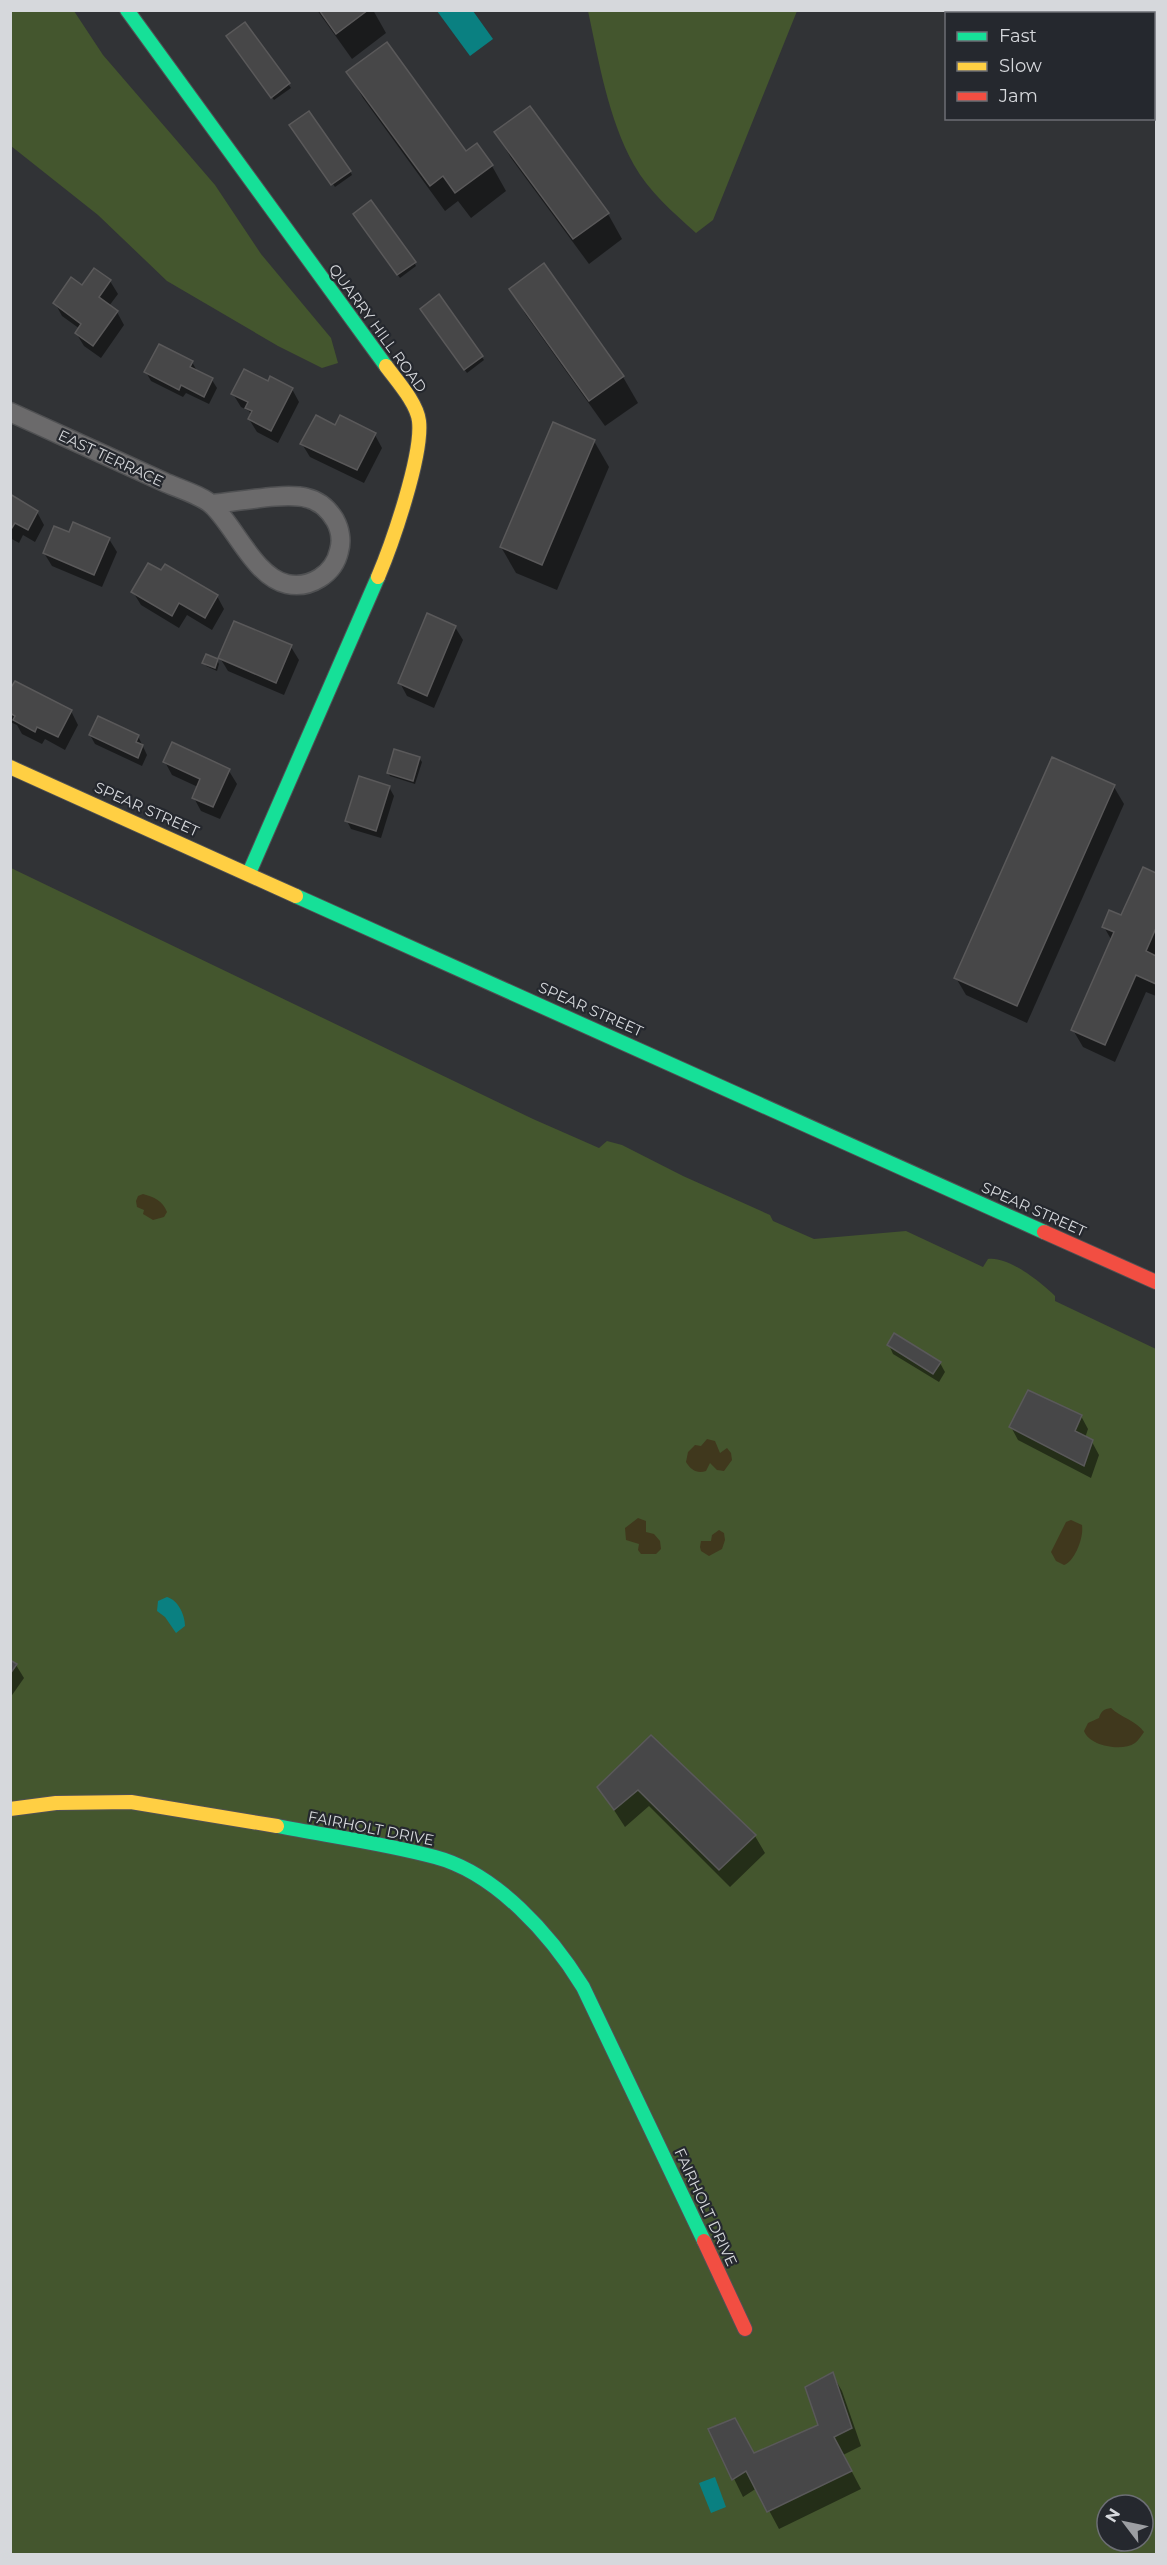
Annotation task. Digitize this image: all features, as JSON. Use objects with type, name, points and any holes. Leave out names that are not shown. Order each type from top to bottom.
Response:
[{"type":"street","name":"QUARRY HILL ROAD","points":[[127,10],[394,377],[415,409],[419,420],[419,439],[405,499],[381,570],[249,873]]},
{"type":"street","name":"EAST TERRACE","points":[[10,412],[212,504],[272,578],[286,584],[300,585],[313,582],[325,575],[334,564],[339,551],[339,531],[330,512],[320,503],[307,498],[292,497],[212,504]]},
{"type":"street","name":"SPEAR STREET","points":[[10,767],[1156,1282]]},
{"type":"street","name":"FAIRHOLT DRIVE","points":[[10,1809],[56,1803],[130,1802],[260,1823],[436,1857],[467,1870],[499,1889],[564,1956],[583,1987],[745,2329]]},
{"type":"green space","points":[[10,11],[74,11],[103,55],[215,185],[261,254],[331,338],[338,363],[322,368],[278,346],[167,281],[98,215],[11,146]]},
{"type":"green space","points":[[588,11],[797,11],[713,220],[696,233],[647,184],[625,147],[605,90]]},
{"type":"green space","points":[[11,868],[533,1119],[599,1148],[607,1141],[622,1145],[683,1176],[770,1215],[773,1221],[814,1239],[906,1231],[983,1267],[988,1259],[996,1259],[1024,1271],[1055,1296],[1055,1301],[1156,1349],[1156,2554],[11,2554]]},
{"type":"sand","points":[[143,1194],[161,1202],[167,1212],[164,1217],[153,1220],[143,1214],[144,1210],[137,1207],[136,1201],[138,1196]]},
{"type":"sand","points":[[707,1439],[715,1441],[720,1453],[727,1448],[731,1453],[732,1460],[724,1471],[717,1470],[710,1463],[706,1471],[697,1472],[686,1462],[688,1452],[695,1445],[701,1446]]},
{"type":"sand","points":[[638,1518],[646,1521],[646,1532],[654,1534],[660,1541],[661,1549],[656,1554],[641,1554],[638,1550],[639,1544],[626,1540],[625,1528]]},
{"type":"sand","points":[[1071,1520],[1082,1525],[1082,1536],[1072,1559],[1064,1565],[1056,1561],[1051,1552],[1066,1522]]},
{"type":"sand","points":[[719,1530],[724,1533],[725,1540],[722,1549],[709,1556],[701,1551],[701,1541],[711,1541],[712,1535]]},
{"type":"sand","points":[[1111,1708],[1144,1732],[1135,1743],[1122,1747],[1106,1746],[1087,1736],[1084,1731],[1088,1723],[1099,1718],[1106,1709]]},
{"type":"water","points":[[437,11],[473,11],[493,39],[470,56]]},
{"type":"water","points":[[167,1597],[178,1605],[184,1617],[185,1626],[176,1633],[165,1617],[157,1611],[158,1601]]},
{"type":"water","points":[[715,2477],[726,2507],[711,2513],[699,2483]]},
{"type":"building","points":[[319,10],[368,10],[336,34]]},
{"type":"building","points":[[245,22],[290,83],[271,98],[226,36]]},
{"type":"building","points":[[387,42],[466,151],[477,143],[493,165],[455,193],[443,176],[430,186],[346,72]]},
{"type":"building","points":[[530,106],[609,213],[573,239],[494,132]]},
{"type":"building","points":[[309,111],[351,171],[331,185],[289,125]]},
{"type":"building","points":[[371,200],[416,262],[397,275],[353,214]]},
{"type":"building","points":[[544,263],[624,376],[589,401],[509,289]]},
{"type":"building","points":[[94,268],[111,280],[99,297],[118,311],[93,346],[75,333],[81,324],[53,303],[71,277],[82,285]]},
{"type":"building","points":[[439,294],[483,356],[464,370],[420,309]]},
{"type":"building","points":[[159,344],[193,361],[190,367],[213,378],[204,397],[181,385],[179,390],[144,372]]},
{"type":"building","points":[[244,369],[268,381],[270,376],[293,388],[271,431],[248,419],[252,411],[245,408],[248,402],[231,394]]},
{"type":"building","points":[[316,415],[335,425],[340,415],[376,433],[357,470],[300,444]]},
{"type":"building","points":[[553,422],[595,440],[542,565],[500,547]]},
{"type":"building","points":[[10,494],[38,511],[28,530],[15,523],[10,531]]},
{"type":"building","points":[[73,522],[110,538],[94,575],[43,553],[54,526],[69,532]]},
{"type":"building","points":[[148,563],[161,570],[165,564],[218,595],[205,618],[179,603],[172,616],[131,592]]},
{"type":"building","points":[[427,613],[456,626],[427,696],[398,683]]},
{"type":"building","points":[[234,621],[292,645],[276,683],[218,658]]},
{"type":"building","points":[[206,654],[218,659],[215,668],[202,663]]},
{"type":"building","points":[[15,681],[72,710],[58,737],[37,727],[35,732],[13,720],[15,716],[10,713],[10,689]]},
{"type":"building","points":[[98,716],[139,735],[136,742],[143,745],[138,758],[89,735]]},
{"type":"building","points":[[172,742],[230,769],[213,807],[192,798],[200,779],[163,762]]},
{"type":"building","points":[[394,749],[420,757],[413,781],[387,773]]},
{"type":"building","points":[[1052,757],[1115,785],[1017,1006],[954,978]]},
{"type":"building","points":[[359,776],[390,786],[376,831],[345,821]]},
{"type":"building","points":[[1143,867],[1156,873],[1156,928],[1146,951],[1156,956],[1156,984],[1136,975],[1105,1045],[1071,1030],[1114,932],[1102,927],[1109,910],[1121,915]]},
{"type":"building","points":[[894,1333],[941,1362],[933,1374],[887,1345]]},
{"type":"building","points":[[1028,1390],[1082,1415],[1075,1431],[1093,1440],[1084,1466],[1009,1427]]},
{"type":"building","points":[[10,1660],[17,1664],[10,1674]]},
{"type":"building","points":[[651,1735],[756,1835],[719,1870],[638,1790],[614,1810],[597,1787]]},
{"type":"building","points":[[833,2372],[852,2428],[834,2437],[852,2471],[767,2512],[746,2471],[732,2480],[708,2429],[735,2418],[754,2453],[818,2425],[805,2387]]},
{"type":"traffic: fast","points":[[127,10],[386,366]]},
{"type":"traffic: fast","points":[[249,873],[378,577]]},
{"type":"traffic: fast","points":[[296,896],[1044,1232]]},
{"type":"traffic: fast","points":[[277,1826],[435,1857],[458,1865],[479,1877],[520,1908],[555,1947],[583,1987],[704,2241]]},
{"type":"traffic: slow","points":[[378,577],[405,499],[419,436],[419,421],[415,407],[386,366]]},
{"type":"traffic: slow","points":[[10,767],[296,896]]},
{"type":"traffic: slow","points":[[10,1809],[56,1803],[131,1802],[277,1826]]},
{"type":"traffic: jam","points":[[1044,1232],[1156,1282]]},
{"type":"traffic: jam","points":[[704,2241],[745,2329]]}]
